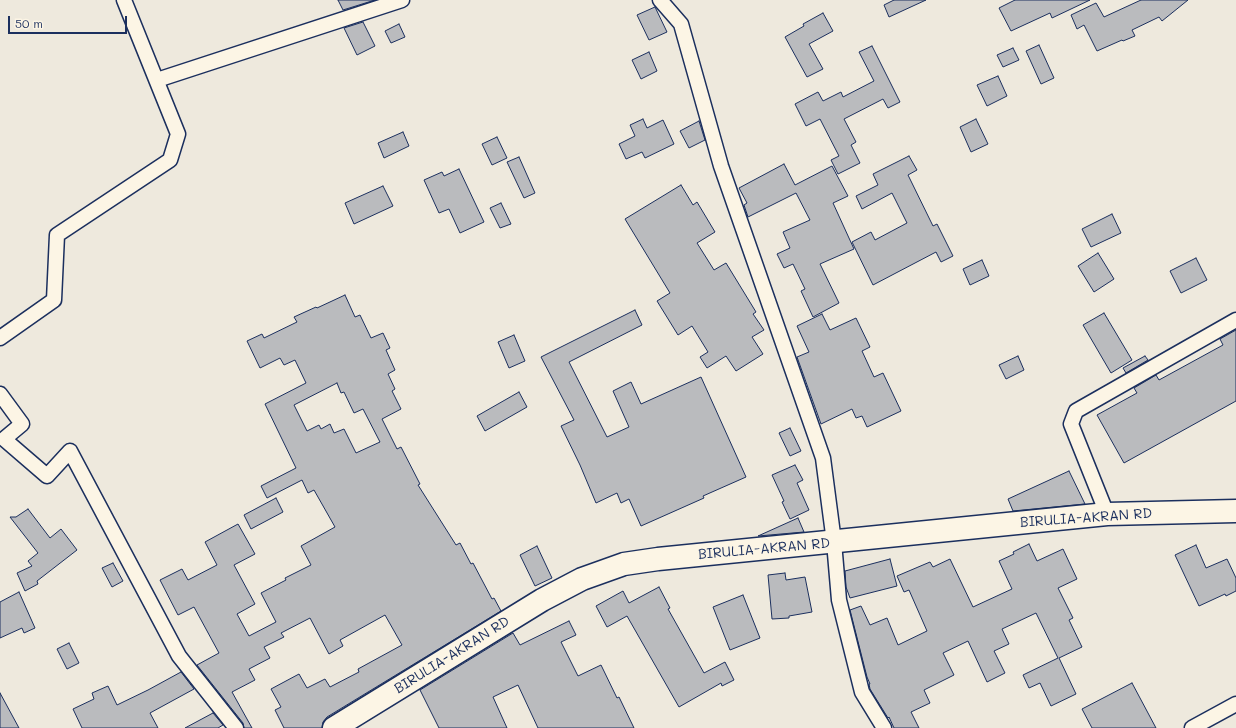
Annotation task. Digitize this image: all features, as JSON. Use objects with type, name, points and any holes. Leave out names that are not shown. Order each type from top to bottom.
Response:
[{"type":"highway","name":"BIRULIA-AKRAN RD","points":[[334,728],[542,600],[582,579],[624,564],[658,559],[1107,514],[1236,511]]},
{"type":"street","points":[[0,338],[54,300],[57,235],[170,160],[178,134],[124,0]]},
{"type":"street","points":[[157,80],[402,0]]},
{"type":"street","points":[[660,0],[681,24],[721,166],[823,458],[834,542],[839,600],[862,692],[884,728]]},
{"type":"street","points":[[1107,514],[1071,424],[1076,411],[1236,320]]},
{"type":"street","points":[[0,394],[22,424],[4,439],[47,476],[70,451],[179,656],[236,728]]},
{"type":"street","points":[[1192,728],[1236,704]]},
{"type":"building","points":[[338,0],[375,0],[343,10]]},
{"type":"building","points":[[894,0],[926,0],[889,17],[884,5]]},
{"type":"building","points":[[1015,0],[1090,0],[1052,18],[1050,13],[1011,31],[999,8]]},
{"type":"building","points":[[1141,0],[1188,0],[1162,21],[1159,17],[1132,30],[1135,36],[1097,51],[1084,25],[1077,29],[1071,15],[1096,3],[1104,17]]},
{"type":"building","points":[[655,7],[667,32],[649,40],[637,15]]},
{"type":"building","points":[[823,13],[833,31],[809,44],[823,69],[807,77],[785,37],[804,26],[803,24]]},
{"type":"building","points":[[363,22],[375,46],[357,55],[344,28]]},
{"type":"building","points":[[399,24],[405,37],[391,43],[385,31]]},
{"type":"building","points":[[1039,45],[1054,78],[1041,84],[1026,51]]},
{"type":"building","points":[[872,46],[900,102],[888,108],[883,99],[844,119],[856,142],[851,145],[860,163],[838,174],[831,160],[839,156],[820,119],[806,126],[795,104],[818,92],[823,101],[841,92],[843,97],[874,81],[859,52]]},
{"type":"building","points":[[1013,48],[1019,60],[1003,67],[997,55]]},
{"type":"building","points":[[649,52],[657,71],[641,79],[632,60]]},
{"type":"building","points":[[998,76],[1007,96],[987,106],[977,85]]},
{"type":"building","points":[[643,119],[647,128],[663,120],[674,144],[645,158],[642,152],[626,159],[619,144],[635,136],[630,125]]},
{"type":"building","points":[[976,119],[988,144],[971,152],[960,127]]},
{"type":"building","points":[[699,121],[705,140],[689,148],[680,131]]},
{"type":"building","points":[[403,132],[409,146],[384,158],[378,143]]},
{"type":"building","points":[[497,137],[507,158],[492,165],[482,144]]},
{"type":"building","points":[[909,156],[917,170],[908,175],[933,226],[937,224],[953,256],[941,262],[936,252],[873,285],[852,242],[871,232],[875,240],[907,223],[892,193],[862,209],[856,196],[878,185],[873,174]]},
{"type":"building","points":[[519,157],[535,193],[524,198],[507,162]]},
{"type":"building","points":[[784,164],[795,185],[832,166],[848,196],[833,203],[854,249],[820,264],[839,303],[813,317],[801,291],[805,289],[793,264],[784,268],[777,254],[790,248],[783,232],[810,220],[796,193],[748,217],[744,205],[747,203],[739,188]]},
{"type":"building","points":[[459,169],[484,222],[460,233],[449,209],[439,213],[424,180],[442,172],[444,176]]},
{"type":"building","points":[[681,185],[693,205],[697,202],[715,232],[697,243],[714,270],[726,263],[756,312],[753,314],[764,330],[752,337],[763,354],[736,371],[726,356],[707,368],[700,357],[708,352],[692,326],[678,335],[657,301],[670,293],[625,219]]},
{"type":"building","points":[[383,186],[393,206],[354,224],[345,203]]},
{"type":"building","points":[[501,203],[511,224],[500,228],[490,208]]},
{"type":"building","points":[[1112,214],[1121,233],[1091,247],[1082,229]]},
{"type":"building","points":[[1098,253],[1114,279],[1094,292],[1078,266]]},
{"type":"building","points":[[1196,258],[1207,280],[1181,293],[1170,271]]},
{"type":"building","points":[[982,260],[989,276],[970,285],[963,269]]},
{"type":"building","points":[[345,295],[355,317],[360,315],[371,338],[383,333],[390,348],[386,350],[395,370],[388,374],[395,389],[392,391],[401,409],[382,419],[397,449],[401,447],[420,484],[418,485],[456,545],[460,543],[471,564],[473,563],[492,599],[494,598],[501,611],[327,717],[323,722],[322,728],[284,728],[275,710],[281,707],[271,689],[299,674],[307,688],[325,679],[330,687],[359,672],[358,669],[402,645],[385,615],[340,640],[343,646],[329,654],[310,618],[281,633],[284,637],[264,647],[270,658],[249,669],[255,680],[232,692],[252,728],[244,728],[243,723],[197,665],[219,653],[194,607],[178,615],[160,580],[182,569],[188,580],[217,565],[205,542],[238,524],[255,554],[234,565],[255,604],[237,614],[249,636],[276,622],[261,593],[286,580],[285,578],[311,565],[301,546],[335,527],[314,490],[308,493],[302,480],[267,498],[261,486],[296,468],[265,404],[306,383],[295,360],[284,365],[280,358],[260,368],[247,341],[262,334],[264,338],[297,322],[294,317],[316,307],[317,308]],"holes":[[[337,383],[341,393],[344,392],[354,413],[363,409],[380,442],[356,453],[344,429],[334,433],[330,424],[321,429],[319,425],[307,431],[294,405]]]},
{"type":"building","points":[[635,310],[642,325],[569,362],[607,437],[629,427],[613,391],[631,382],[641,404],[701,377],[746,477],[703,496],[704,498],[641,526],[629,499],[621,503],[617,493],[596,503],[561,426],[574,420],[541,357]]},
{"type":"building","points":[[1104,313],[1132,360],[1111,373],[1083,325]]},
{"type":"building","points":[[822,314],[830,330],[856,318],[870,347],[862,351],[874,377],[883,373],[901,411],[867,427],[862,416],[856,418],[852,409],[821,424],[797,357],[809,352],[797,326]]},
{"type":"building","points":[[1236,330],[1236,401],[1124,463],[1097,415],[1137,393],[1134,388],[1156,375],[1159,380],[1223,345],[1220,339]]},
{"type":"building","points":[[514,335],[525,361],[509,368],[498,342]]},
{"type":"building","points":[[1018,356],[1024,370],[1006,379],[999,365]]},
{"type":"building","points":[[1145,356],[1148,360],[1126,373],[1123,368]]},
{"type":"building","points":[[519,392],[527,407],[485,431],[477,416]]},
{"type":"building","points":[[790,428],[801,451],[790,456],[779,433]]},
{"type":"building","points":[[795,465],[803,480],[797,483],[809,510],[790,519],[782,502],[784,501],[772,475]]},
{"type":"building","points":[[1069,471],[1085,504],[1013,511],[1008,499]]},
{"type":"building","points":[[276,498],[283,512],[251,529],[244,515]]},
{"type":"building","points":[[28,509],[50,538],[61,529],[77,550],[37,581],[38,584],[25,591],[17,573],[32,566],[28,561],[38,553],[10,517],[16,517]]},
{"type":"building","points":[[798,518],[804,532],[758,536]]},
{"type":"building","points":[[1029,544],[1037,561],[1063,549],[1077,579],[1058,588],[1073,618],[1069,620],[1082,647],[1059,658],[1076,694],[1051,706],[1040,683],[1029,688],[1023,675],[1058,658],[1036,613],[1002,629],[1009,644],[994,651],[1005,673],[987,682],[968,641],[943,653],[954,675],[924,690],[930,703],[911,712],[919,728],[894,728],[889,717],[888,718],[870,689],[870,684],[850,610],[861,606],[870,625],[887,618],[898,645],[927,631],[909,590],[904,592],[897,576],[930,562],[933,567],[950,559],[973,607],[1012,589],[999,561],[1014,554],[1013,552]]},
{"type":"building","points":[[1196,545],[1206,568],[1227,559],[1236,578],[1236,591],[1226,596],[1225,594],[1199,606],[1175,555]]},
{"type":"building","points":[[537,546],[552,578],[535,586],[520,555]]},
{"type":"building","points":[[890,559],[897,586],[850,598],[846,587],[845,571]]},
{"type":"building","points":[[113,563],[123,581],[112,587],[102,568]]},
{"type":"building","points":[[785,573],[786,580],[805,577],[812,612],[789,616],[789,618],[772,619],[768,575]]},
{"type":"building","points":[[659,587],[670,608],[668,609],[704,673],[725,662],[734,680],[722,686],[721,683],[679,707],[627,616],[607,627],[596,606],[623,591],[629,603]]},
{"type":"building","points":[[19,592],[35,628],[24,633],[22,628],[0,638],[0,602]]},
{"type":"building","points":[[743,595],[760,638],[730,650],[713,607]]},
{"type":"building","points":[[569,621],[576,635],[561,642],[578,676],[601,665],[634,728],[538,728],[518,685],[493,697],[507,728],[439,728],[420,690],[513,633],[520,645]]},
{"type":"building","points":[[69,643],[79,663],[67,669],[57,649]]},
{"type":"building","points":[[181,672],[194,689],[150,713],[158,728],[82,728],[73,709],[94,699],[92,693],[108,686],[117,705]]},
{"type":"building","points":[[1132,683],[1156,728],[1092,728],[1082,709]]},
{"type":"building","points":[[0,693],[19,728],[0,728]]},
{"type":"building","points":[[213,713],[223,725],[218,728],[185,728]]}]
